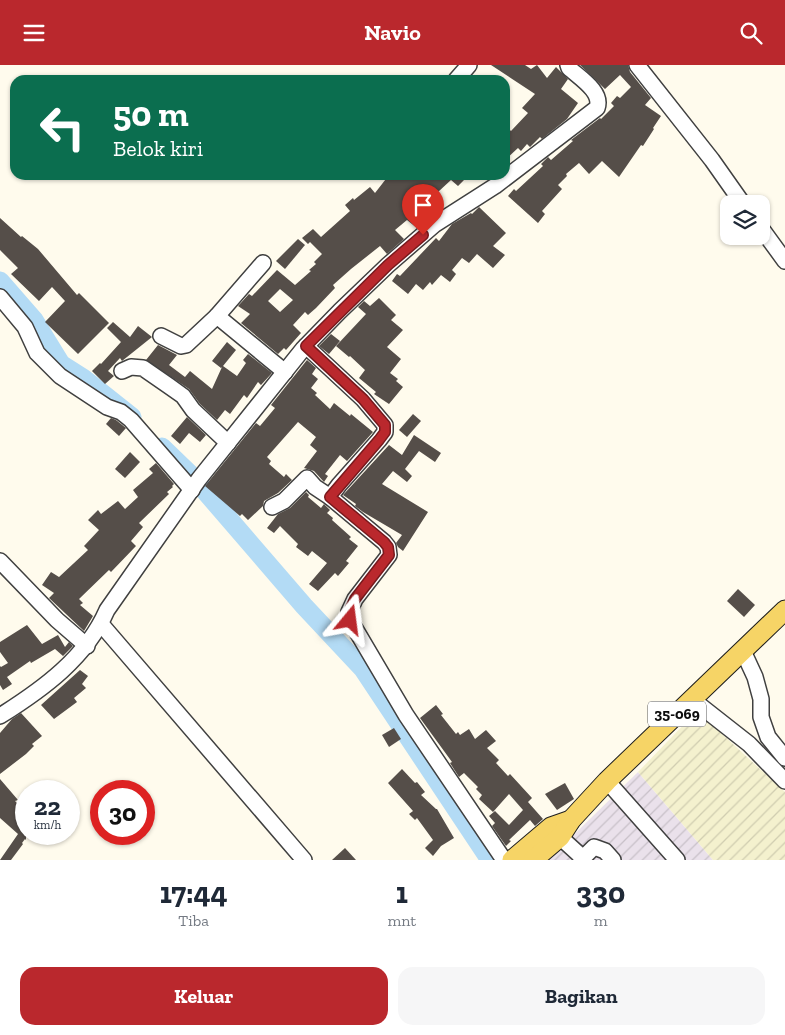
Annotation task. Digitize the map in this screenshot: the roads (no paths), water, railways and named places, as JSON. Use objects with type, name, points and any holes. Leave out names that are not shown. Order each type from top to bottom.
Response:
[{"type":"main road","name":"35-069","points":[[533,860],[560,837],[571,819],[607,781],[785,610]]},
{"type":"main road","name":"35-069","points":[[512,860],[551,827],[571,819]]},
{"type":"street","points":[[460,75],[469,65]]},
{"type":"street","points":[[510,175],[597,108],[600,102],[597,95],[568,65]]},
{"type":"street","points":[[637,65],[712,160],[737,195]]},
{"type":"street","points":[[0,716],[69,666],[87,646],[101,624],[107,610],[196,484],[306,346],[388,265],[434,225],[503,180]]},
{"type":"street","points":[[770,240],[785,261]]},
{"type":"street","points":[[161,336],[181,345],[186,345],[217,316],[263,263]]},
{"type":"street","points":[[0,297],[22,321],[37,353],[60,377],[107,407],[121,412],[196,484]]},
{"type":"street","points":[[217,316],[285,373]]},
{"type":"street","points":[[306,346],[363,399],[385,425],[385,432],[379,440],[330,497]]},
{"type":"street","points":[[122,371],[131,367],[143,368],[183,396],[193,410],[228,443]]},
{"type":"street","points":[[272,507],[284,501],[307,479],[388,547],[389,555],[386,560],[355,599],[349,612],[350,620],[406,715],[504,860]]},
{"type":"street","points":[[0,561],[57,620],[87,646]]},
{"type":"street","points":[[101,624],[304,860]]},
{"type":"street","points":[[743,651],[755,677],[761,699],[761,717],[768,737],[785,758]]},
{"type":"street","points":[[693,700],[749,744],[785,781]]},
{"type":"street","points":[[607,781],[677,860]]},
{"type":"street","points":[[560,837],[582,859],[594,847],[605,851],[613,860]]},
{"type":"waterway","points":[[0,281],[34,320],[61,364],[83,378],[132,417]]},
{"type":"waterway","points":[[162,447],[192,476],[304,606],[363,669],[490,860]]}]
